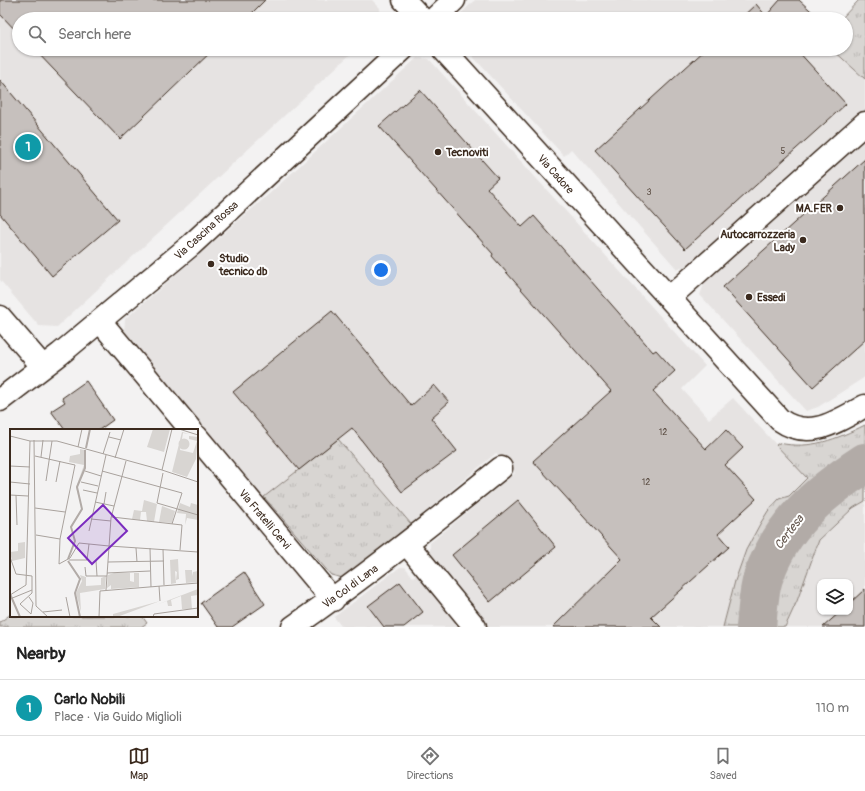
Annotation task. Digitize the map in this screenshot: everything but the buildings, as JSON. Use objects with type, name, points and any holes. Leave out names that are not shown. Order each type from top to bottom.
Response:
[{"type":"street","points":[[404,0],[415,12]]},
{"type":"street","points":[[441,12],[454,0]]},
{"type":"street","name":"Via Cascina Rossa","points":[[0,400],[100,321],[215,223],[395,56]]},
{"type":"street","name":"Via Cadore","points":[[449,56],[773,413],[788,425],[796,429],[804,430],[836,421],[865,406]]},
{"type":"street","points":[[669,298],[865,123]]},
{"type":"street","points":[[0,317],[43,367]]},
{"type":"street","points":[[100,321],[190,429]]},
{"type":"street","name":"Via Fratelli Cervi","points":[[198,439],[332,600]]},
{"type":"street","name":"Via Col di Lana","points":[[293,627],[407,544],[501,468]]},
{"type":"street","points":[[407,544],[475,627]]},
{"type":"shaded area","points":[[0,0],[372,0],[380,8],[380,12],[12,12],[12,56],[348,56],[57,327],[39,326],[0,280]]},
{"type":"shaded area","points":[[475,0],[778,0],[791,12],[462,12]]},
{"type":"shaded area","points":[[472,56],[840,56],[865,79],[865,110],[689,266],[677,269],[571,149],[564,156]]},
{"type":"shaded area","points":[[417,58],[429,59],[705,366],[682,389],[709,419],[733,398],[807,478],[789,496],[779,499],[760,524],[746,550],[735,581],[723,627],[342,627],[334,617],[400,567],[405,567],[413,577],[434,560],[430,554],[430,543],[515,473],[496,453],[411,524],[338,439],[264,497],[124,333],[125,319],[268,195]]},
{"type":"shaded area","points":[[865,137],[865,377],[818,407],[806,411],[700,295],[704,284],[712,275],[770,220],[772,223],[787,209],[788,206]]},
{"type":"shaded area","points":[[865,501],[865,627],[785,627],[797,601],[819,540],[853,508]]},
{"type":"green space","points":[[859,0],[865,0],[865,79],[840,56],[853,56],[853,12],[848,12]]},
{"type":"green space","points":[[865,425],[865,453],[831,475],[790,508],[777,523],[763,545],[746,587],[744,596],[744,627],[723,627],[735,581],[746,550],[760,524],[768,511],[779,499],[789,496],[807,478],[776,445],[779,443],[802,445],[823,442],[844,435]]},
{"type":"green space","points":[[338,439],[411,524],[343,578],[331,575],[264,497]]},
{"type":"green space","points":[[865,477],[865,501],[853,508],[819,540],[797,601],[785,627],[764,627],[767,600],[772,576],[792,537],[823,506]]},
{"type":"green space","points":[[10,615],[10,617],[143,617],[147,623],[141,627],[0,627],[0,622]]},
{"type":"waterway","name":"Certesa","points":[[756,627],[761,584],[780,542],[791,526],[817,499],[832,486],[865,463]]},
{"type":"place","name":"Carlo Nobili","points":[[28,147]]},
{"type":"place","name":"Tecnoviti","points":[[438,152]]},
{"type":"place","name":"MA.FER","points":[[840,208]]},
{"type":"place","name":"Autocarrozzeria Lady","points":[[803,240]]},
{"type":"place","name":"Studio tecnico db","points":[[211,264]]},
{"type":"place","name":"Essedi","points":[[749,297]]}]
